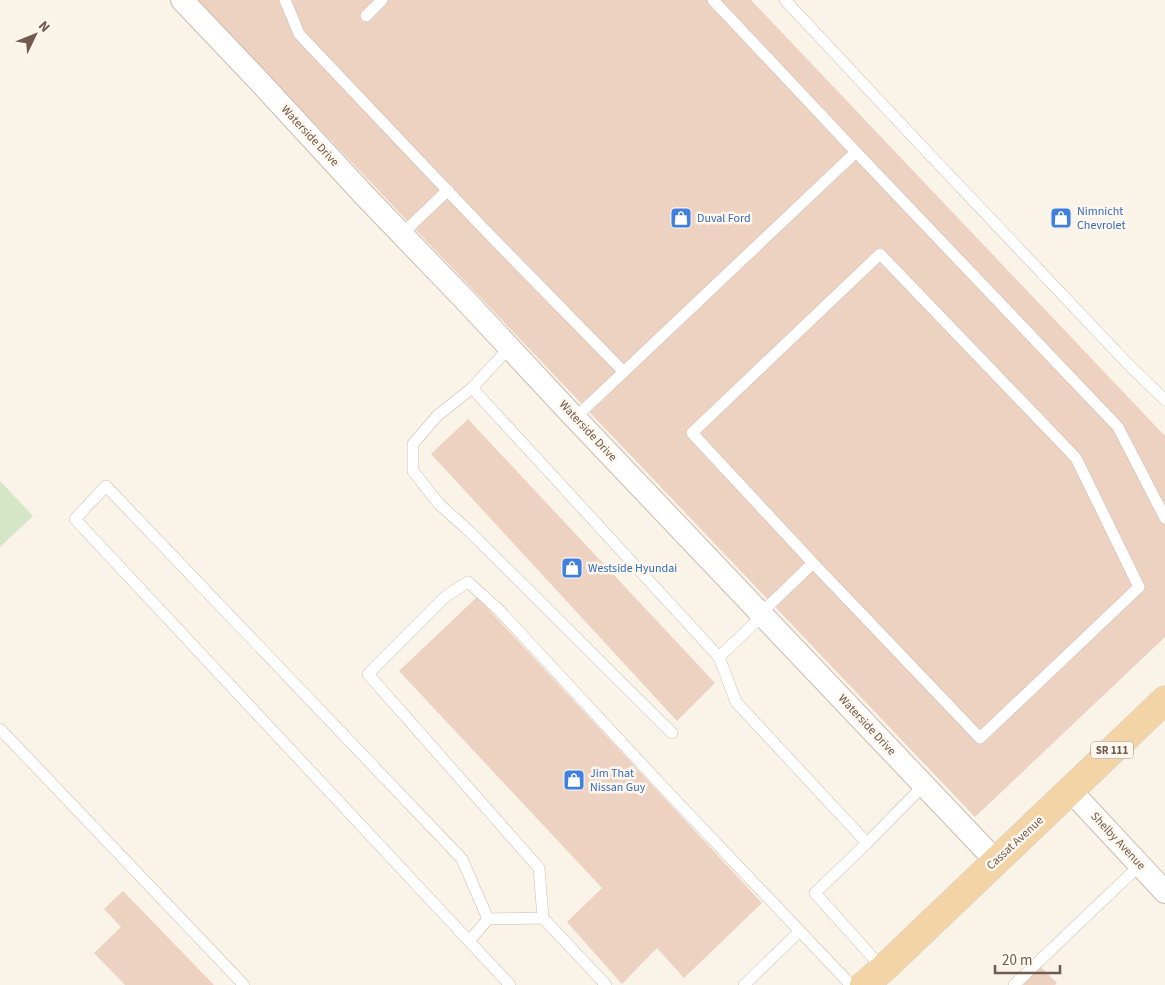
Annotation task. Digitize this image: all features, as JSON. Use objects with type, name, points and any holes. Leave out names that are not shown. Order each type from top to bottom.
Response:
[{"type":"main road","name":"Cassat Avenue","points":[[873,977],[1165,700]]},
{"type":"street","name":"Waterside Drive","points":[[182,0],[996,861]]},
{"type":"street","name":"Shelby Avenue","points":[[1070,790],[1165,892]]},
{"type":"lane","points":[[285,0],[299,34],[624,372]]},
{"type":"lane","points":[[366,16],[382,0]]},
{"type":"lane","points":[[714,0],[1118,427],[1165,518]]},
{"type":"lane","points":[[785,0],[1127,364],[1165,400]]},
{"type":"lane","points":[[576,418],[856,152]]},
{"type":"lane","points":[[402,234],[448,190]]},
{"type":"lane","points":[[880,254],[1076,458],[1139,587],[980,738],[813,563],[692,433],[880,254]]},
{"type":"lane","points":[[510,347],[472,388],[438,416],[413,444],[413,471],[439,504],[470,532],[672,733]]},
{"type":"lane","points":[[472,388],[719,657],[736,702],[867,843]]},
{"type":"lane","points":[[488,919],[462,859],[106,486],[75,518],[510,985]]},
{"type":"lane","points":[[719,657],[813,563]]},
{"type":"lane","points":[[606,985],[543,918],[539,868],[368,674],[446,596],[468,582],[499,610],[663,787],[851,985]]},
{"type":"lane","points":[[0,729],[244,985]]},
{"type":"lane","points":[[873,977],[815,893],[924,785]]},
{"type":"lane","points":[[1014,985],[1140,865]]},
{"type":"lane","points":[[469,941],[488,919],[543,918]]},
{"type":"lane","points":[[744,985],[800,931]]},
{"type":"green space","points":[[0,481],[33,516],[0,547]]},
{"type":"building","name":"Duval Ford","points":[[197,0],[751,0],[1165,436],[1165,637],[975,817]]},
{"type":"building","name":"Westside Hyundai","points":[[468,419],[715,683],[677,721],[431,454]]},
{"type":"building","name":"Jim That Nissan Guy","points":[[477,597],[762,903],[684,978],[657,948],[622,984],[567,922],[602,888],[399,671]]},
{"type":"building","points":[[123,891],[214,985],[125,985],[94,953],[121,927],[104,909]]},
{"type":"building","points":[[1041,967],[1057,983],[1055,985],[1023,985]]},
{"type":"place","name":"Duval Ford","points":[[681,218]]},
{"type":"place","name":"Nimnicht Chevrolet","points":[[1061,218]]},
{"type":"place","name":"Westside Hyundai","points":[[572,568]]},
{"type":"place","name":"Jim That Nissan Guy","points":[[574,780]]}]
